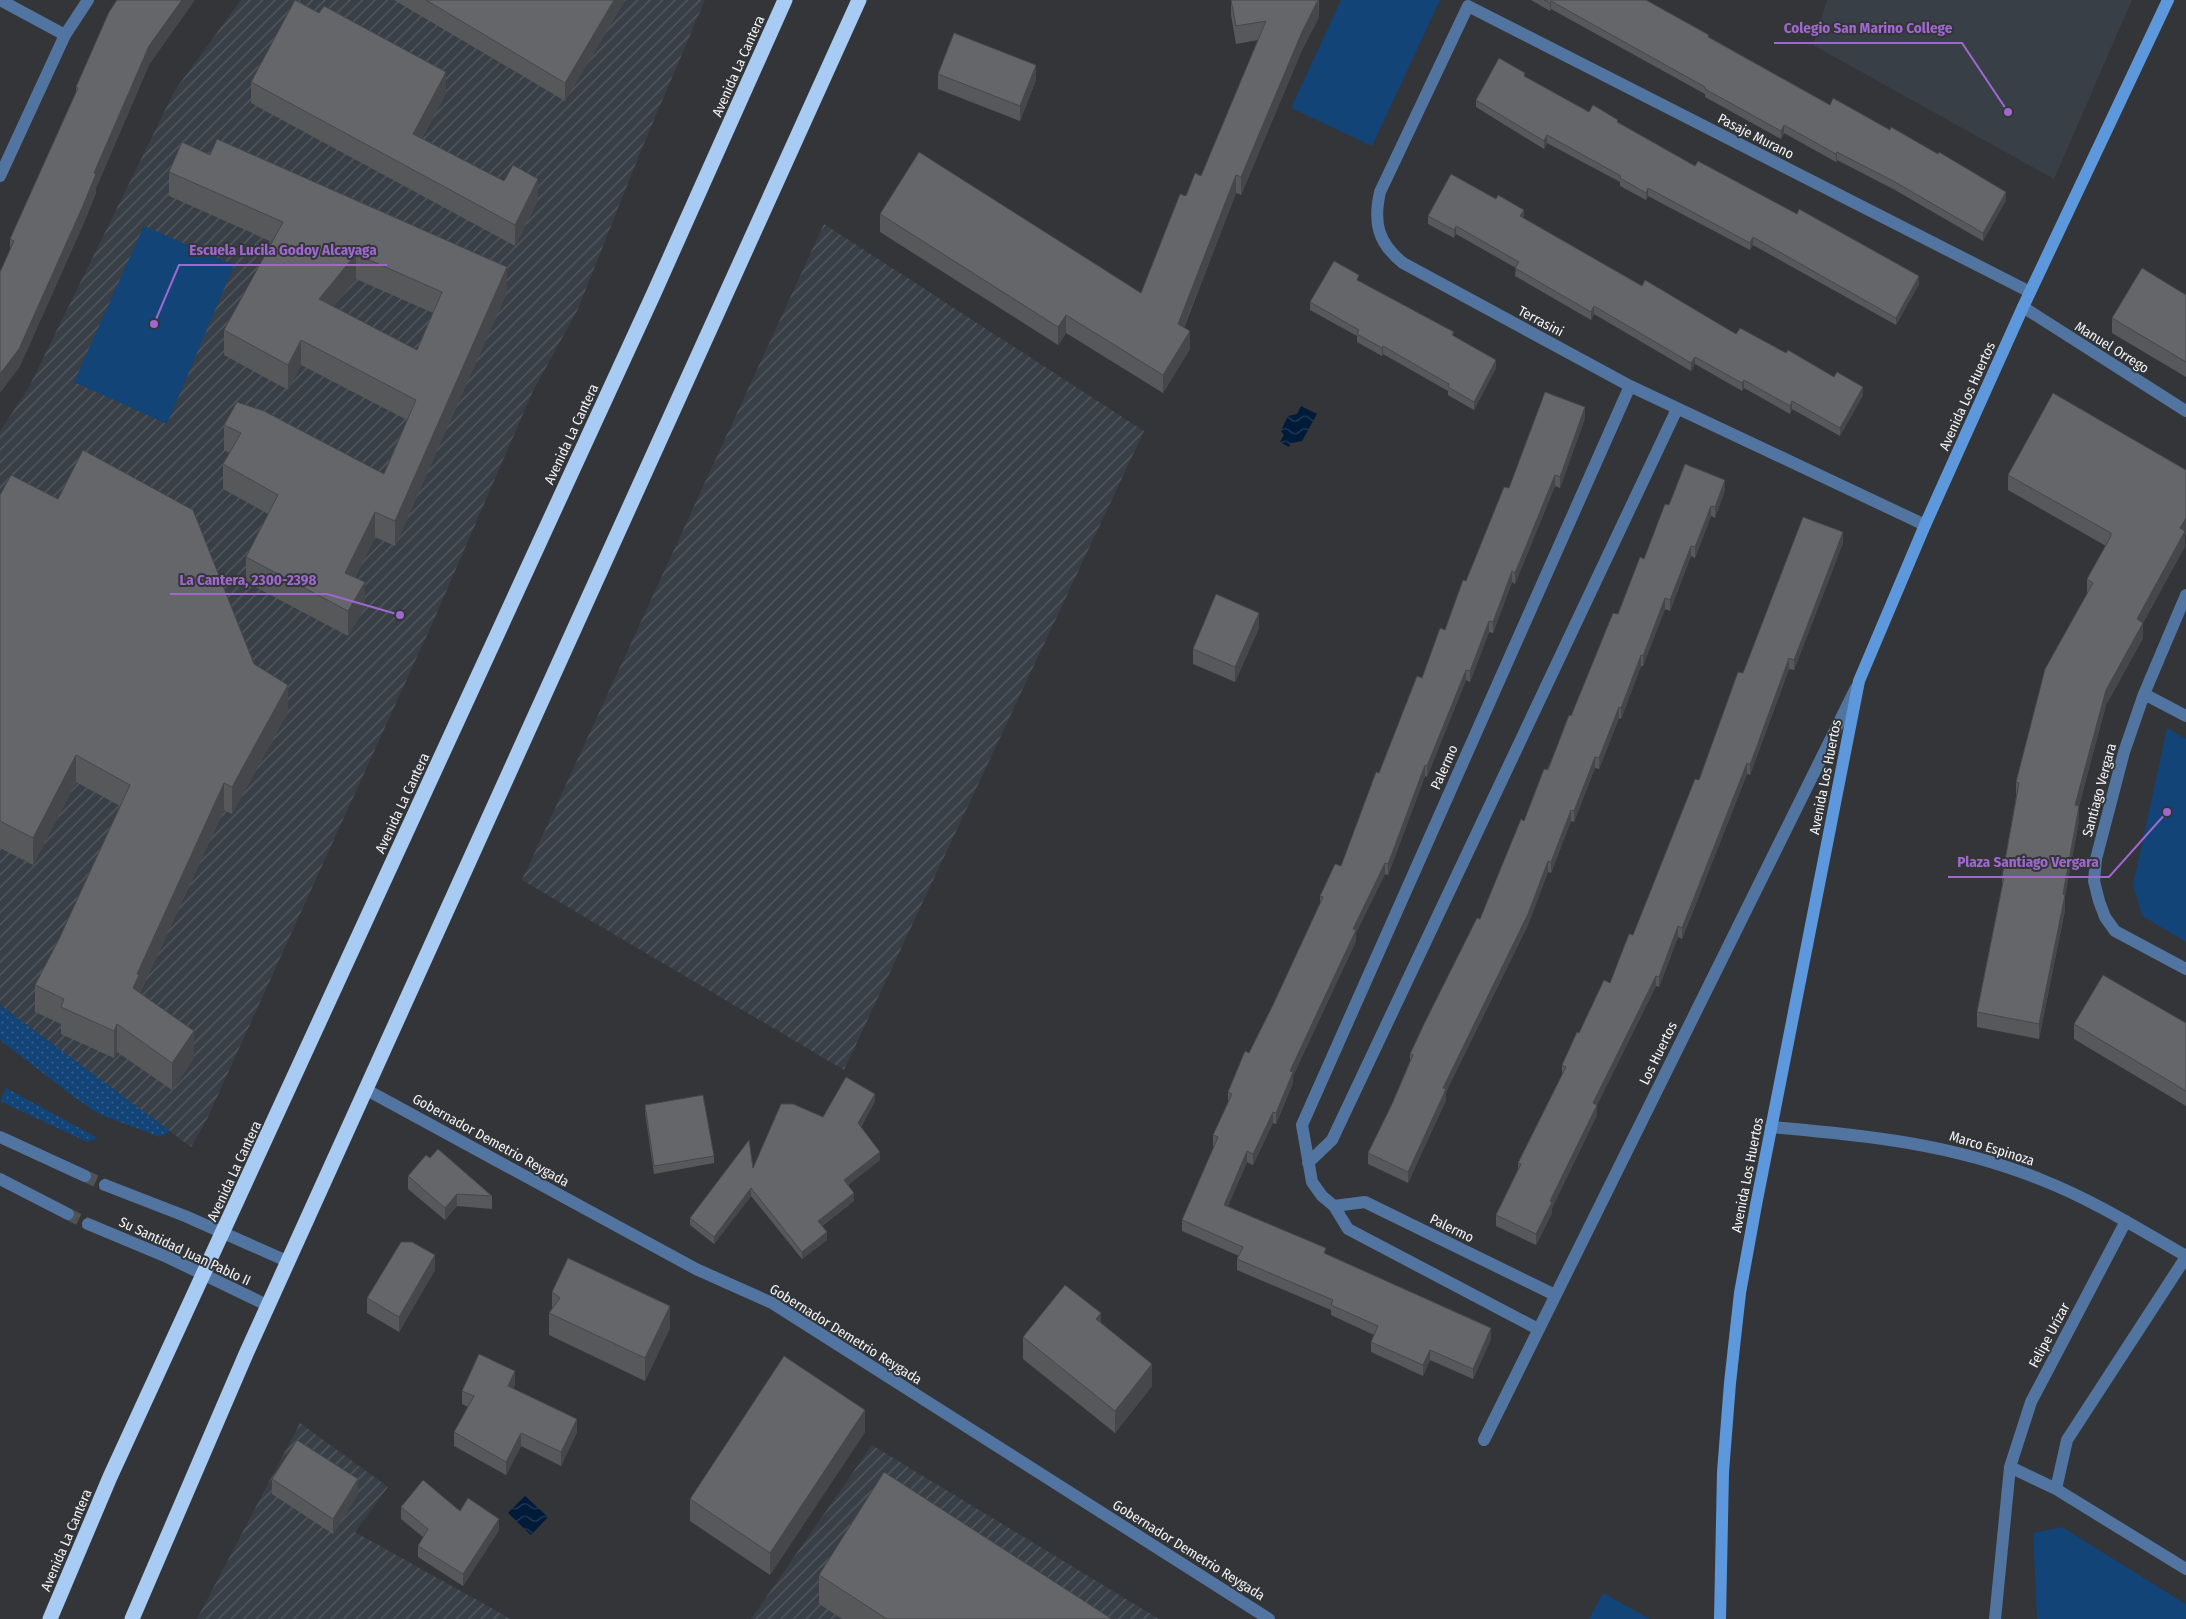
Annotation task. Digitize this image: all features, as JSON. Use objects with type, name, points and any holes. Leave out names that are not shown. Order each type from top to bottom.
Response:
[{"type":"highway","name":"Avenida La Cantera","points":[[50,1619],[110,1477],[654,293],[785,0]]},
{"type":"highway","points":[[132,1619],[365,1089],[859,0]]},
{"type":"street","points":[[0,0],[65,35]]},
{"type":"street","points":[[0,176],[65,35],[88,0]]},
{"type":"street","name":"Avenida Los Huertos","points":[[1720,1619],[1723,1472],[1740,1293],[1859,681],[1925,525],[2023,307],[2168,0]]},
{"type":"street","name":"Pasaje Murano","points":[[1468,6],[2030,292]]},
{"type":"street","name":"Terrasini","points":[[1468,6],[1380,192],[1376,210],[1378,227],[1392,254],[1403,263],[1630,386],[1925,525]]},
{"type":"street","name":"Manuel Orrego","points":[[2023,307],[2186,412]]},
{"type":"street","name":"Palermo","points":[[1538,1329],[1348,1228],[1334,1206],[1322,1196],[1312,1182],[1302,1125],[1630,386]]},
{"type":"street","points":[[1308,1163],[1332,1140],[1677,409]]},
{"type":"street","name":"Santiago Vergara","points":[[2186,595],[2144,694],[2119,770],[2096,859],[2094,881],[2105,917],[2115,931],[2186,969]]},
{"type":"street","name":"Los Huertos","points":[[1484,1440],[1859,681]]},
{"type":"street","points":[[2144,694],[2186,716]]},
{"type":"street","name":"Gobernador Demetrio Reygada","points":[[365,1089],[696,1269],[772,1303],[1269,1619]]},
{"type":"street","name":"Marco Espinoza","points":[[1771,1127],[1880,1137],[1933,1146],[1985,1160],[2042,1179],[2097,1204],[2186,1256]]},
{"type":"street","points":[[0,1137],[85,1176]]},
{"type":"street","points":[[0,1179],[68,1214]]},
{"type":"street","name":"Su Santidad Juan Pablo II","points":[[105,1185],[224,1232],[289,1262]]},
{"type":"street","name":"Palermo","points":[[1334,1206],[1365,1202],[1554,1295]]},
{"type":"street","name":"Felipe Urízar","points":[[1995,1619],[2010,1467],[2031,1402],[2126,1222]]},
{"type":"street","name":"Su Santidad Juan Pablo II","points":[[88,1224],[167,1257],[268,1306]]},
{"type":"street","points":[[2056,1489],[2067,1440],[2186,1256]]},
{"type":"street","points":[[2010,1467],[2056,1489],[2186,1569]]},
{"type":"shaded area","points":[[241,0],[705,0],[640,153],[578,309],[533,391],[436,615],[207,1119],[191,1147],[0,1005],[0,431],[28,389],[175,90]]},
{"type":"shaded area","points":[[1341,0],[1440,0],[1372,146],[1291,108]]},
{"type":"shaded area","points":[[1827,0],[2132,0],[2054,179],[1813,45]]},
{"type":"shaded area","points":[[824,224],[1144,431],[844,1070],[522,880]]},
{"type":"shaded area","points":[[144,226],[234,265],[167,424],[74,382]]},
{"type":"shaded area","points":[[2167,728],[2186,739],[2186,942],[2142,916],[2133,885]]},
{"type":"shaded area","points":[[0,1005],[170,1131],[160,1137],[99,1114],[74,1097],[0,1040]]},
{"type":"shaded area","points":[[6,1088],[96,1137],[95,1139],[87,1142],[0,1101]]},
{"type":"shaded area","points":[[300,1423],[388,1487],[355,1532],[511,1619],[197,1619]]},
{"type":"shaded area","points":[[872,1445],[1159,1619],[751,1619]]},
{"type":"shaded area","points":[[2062,1527],[2186,1604],[2186,1619],[2037,1619],[2033,1533]]},
{"type":"shaded area","points":[[1603,1593],[1650,1619],[1589,1619]]},
{"type":"water","points":[[1301,406],[1317,414],[1302,441],[1291,443],[1289,447],[1280,442],[1284,435],[1281,431],[1288,416],[1297,414]]},
{"type":"water","points":[[525,1496],[548,1517],[531,1535],[508,1513]]},
{"type":"building","points":[[117,0],[182,0],[149,46],[94,173],[96,174],[82,208],[19,349],[0,374],[0,272],[14,241],[10,239],[78,88],[76,87],[109,12]]},
{"type":"building","points":[[295,0],[319,13],[324,6],[446,72],[413,134],[504,181],[513,165],[538,179],[515,225],[251,82]]},
{"type":"building","points":[[426,0],[614,0],[565,83]]},
{"type":"building","points":[[1231,0],[1318,0],[1302,32],[1241,177],[1236,175],[1178,324],[1190,331],[1163,375],[1066,315],[1058,327],[880,214],[919,152],[1141,293],[1180,194],[1186,196],[1195,173],[1201,176],[1266,21],[1236,26]]},
{"type":"building","points":[[1544,0],[1646,0],[1830,105],[1833,98],[1890,130],[1891,127],[1938,154],[1939,152],[2006,192],[1983,233],[1895,182],[1837,152],[1836,154],[1784,125],[1781,131],[1551,1],[1550,3]]},
{"type":"building","points":[[954,33],[1036,65],[1020,106],[938,74]]},
{"type":"building","points":[[1499,58],[1525,73],[1524,76],[1589,112],[1593,105],[1618,120],[1617,122],[1695,166],[1698,161],[1797,214],[1799,209],[1919,276],[1896,318],[1753,237],[1750,243],[1648,188],[1646,193],[1620,178],[1621,176],[1547,135],[1544,141],[1476,100]]},
{"type":"building","points":[[217,139],[507,267],[395,521],[375,512],[345,573],[365,582],[348,611],[246,557],[278,495],[223,464],[241,433],[224,425],[237,402],[264,411],[384,474],[416,400],[301,340],[288,365],[224,330],[283,222],[169,172],[182,142],[210,155]],"holes":[[[356,254],[442,292],[417,350],[319,299]]]},
{"type":"building","points":[[1451,174],[1496,199],[1498,195],[1524,210],[1520,216],[1642,286],[1645,280],[1736,334],[1740,328],[1786,353],[1788,350],[1834,377],[1837,372],[1863,387],[1840,428],[1792,401],[1790,406],[1744,380],[1742,383],[1695,357],[1691,363],[1594,306],[1591,312],[1515,268],[1519,262],[1456,226],[1454,230],[1428,216]]},
{"type":"building","points":[[1334,261],[1359,275],[1357,280],[1454,332],[1452,335],[1496,360],[1474,402],[1448,387],[1449,384],[1383,346],[1382,348],[1357,334],[1359,330],[1310,302]]},
{"type":"building","points":[[2142,268],[2186,295],[2186,362],[2112,318]]},
{"type":"building","points":[[1545,392],[1585,407],[1560,477],[1555,475],[1515,573],[1512,571],[1493,622],[1489,621],[1470,671],[1466,670],[1427,766],[1425,765],[1388,864],[1385,863],[1353,929],[1356,930],[1290,1071],[1293,1072],[1276,1113],[1273,1112],[1253,1154],[1247,1151],[1224,1205],[1326,1248],[1324,1253],[1491,1328],[1473,1369],[1430,1350],[1423,1365],[1371,1342],[1378,1326],[1331,1305],[1333,1300],[1237,1259],[1243,1247],[1182,1220],[1218,1137],[1213,1135],[1232,1094],[1228,1092],[1245,1051],[1249,1053],[1272,1007],[1323,897],[1320,896],[1335,864],[1341,866],[1376,772],[1379,773],[1417,676],[1422,678],[1440,628],[1445,630],[1463,580],[1466,581],[1504,487],[1509,488]]},
{"type":"building","points":[[2053,393],[2186,470],[2186,518],[2180,528],[2185,531],[2137,619],[2143,623],[2106,690],[2075,805],[2079,806],[2063,894],[2065,895],[2039,1024],[1977,1012],[2004,877],[2002,877],[2019,783],[2016,782],[2045,669],[2093,583],[2087,579],[2111,536],[2111,533],[2008,475]]},
{"type":"building","points":[[83,450],[193,510],[254,664],[288,685],[232,787],[224,783],[137,974],[139,975],[133,988],[194,1031],[172,1063],[117,1024],[114,1031],[61,1007],[64,999],[35,985],[59,939],[130,785],[76,755],[33,838],[0,821],[0,495],[11,475],[58,499]]},
{"type":"building","points":[[1685,464],[1725,480],[1715,507],[1711,506],[1695,547],[1691,546],[1670,600],[1665,598],[1643,656],[1641,655],[1599,758],[1595,757],[1574,811],[1571,810],[1551,862],[1548,861],[1528,914],[1443,1088],[1446,1089],[1408,1172],[1368,1153],[1392,1104],[1413,1055],[1410,1054],[1425,1022],[1477,918],[1480,919],[1521,819],[1524,821],[1544,769],[1548,770],[1569,715],[1571,716],[1613,613],[1618,614],[1640,557],[1644,559],[1665,504],[1669,505]]},
{"type":"building","points":[[1803,517],[1843,532],[1794,660],[1789,658],[1750,765],[1747,763],[1682,928],[1678,926],[1659,977],[1656,976],[1593,1103],[1597,1105],[1536,1234],[1496,1215],[1521,1164],[1518,1163],[1566,1067],[1562,1065],[1577,1032],[1579,1033],[1604,980],[1610,983],[1629,934],[1633,935],[1695,779],[1699,780],[1738,672],[1743,673]]},
{"type":"building","points":[[1216,594],[1259,613],[1235,667],[1193,649]]},
{"type":"building","points":[[2103,975],[2186,1023],[2186,1091],[2074,1024]]},
{"type":"building","points":[[846,1077],[875,1094],[858,1123],[880,1152],[844,1180],[854,1193],[818,1221],[827,1232],[802,1252],[751,1188],[714,1237],[690,1218],[749,1140],[753,1168],[781,1104],[793,1104],[823,1117]]},
{"type":"building","points":[[703,1095],[714,1156],[654,1166],[645,1105]]},
{"type":"building","points":[[438,1149],[492,1196],[457,1194],[445,1208],[408,1176],[426,1155],[430,1158]]},
{"type":"building","points":[[401,1242],[412,1242],[435,1255],[399,1317],[367,1298]]},
{"type":"building","points":[[568,1258],[670,1306],[645,1358],[549,1313],[560,1298],[552,1292]]},
{"type":"building","points":[[1065,1285],[1101,1313],[1096,1319],[1152,1364],[1115,1411],[1023,1337]]},
{"type":"building","points":[[479,1354],[515,1371],[508,1386],[577,1419],[561,1452],[521,1433],[506,1462],[454,1432],[474,1396],[462,1391]]},
{"type":"building","points":[[784,1356],[865,1410],[770,1553],[690,1499]]},
{"type":"building","points":[[297,1440],[358,1479],[333,1519],[272,1479]]},
{"type":"building","points":[[884,1472],[1112,1619],[887,1619],[819,1575]]},
{"type":"building","points":[[423,1480],[460,1511],[468,1498],[499,1519],[463,1574],[418,1546],[428,1529],[401,1507]]},
{"type":"tunnel","points":[[85,1176],[105,1185]]},
{"type":"tunnel","points":[[68,1214],[88,1224]]},
{"type":"place","name":"Colegio San Marino College","points":[[2008,112]]},
{"type":"place","name":"Escuela Lucila Godoy Alcayaga","points":[[154,324]]},
{"type":"place","name":"La Cantera, 2300-2398","points":[[400,615]]},
{"type":"place","name":"Plaza Santiago Vergara","points":[[2167,812]]}]
